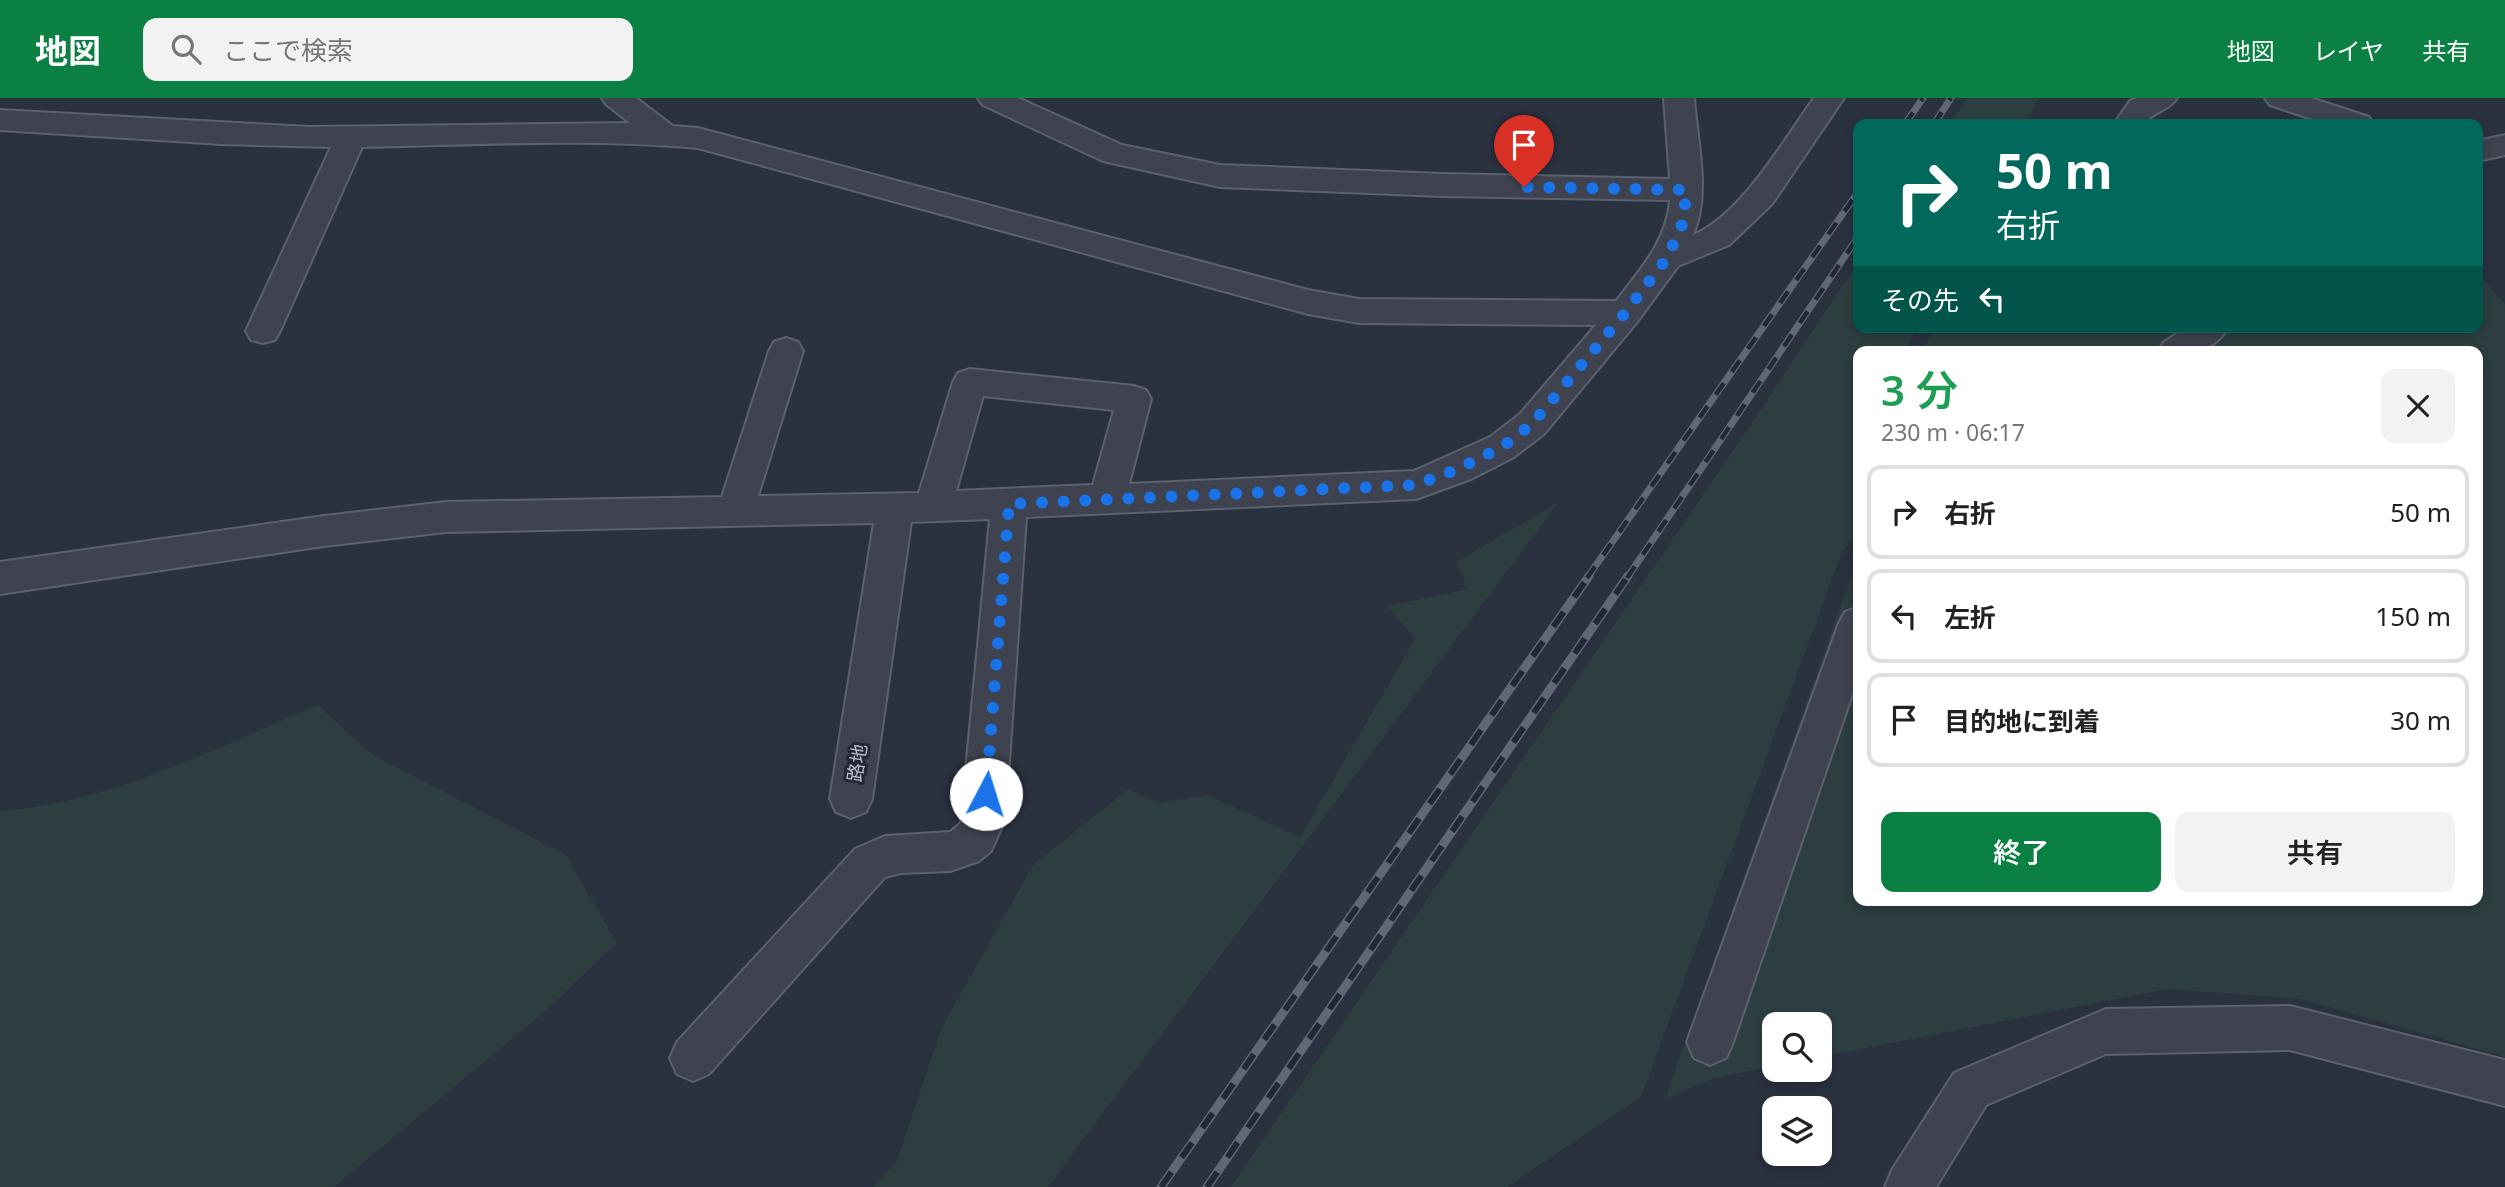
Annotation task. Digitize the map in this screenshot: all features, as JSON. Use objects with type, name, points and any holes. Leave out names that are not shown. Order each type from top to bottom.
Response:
[{"type":"street","points":[[617,98],[665,135]]},
{"type":"street","points":[[993,98],[1114,154],[1220,176],[1442,185],[1686,190]]},
{"type":"street","points":[[0,578],[324,531],[446,517],[933,507],[1416,485],[1458,469],[1502,447],[1532,424],[1625,313],[1667,258],[1684,220],[1686,190],[1679,98]]},
{"type":"street","points":[[1667,258],[1718,237],[1760,197],[1829,98]]},
{"type":"street","points":[[2132,119],[2140,108],[2162,98]]},
{"type":"street","points":[[2280,98],[2343,119]]},
{"type":"street","points":[[0,120],[236,134],[351,137],[616,132],[698,138],[1308,302],[1359,311],[1625,313]]},
{"type":"street","points":[[263,331],[351,137]]},
{"type":"street","points":[[2483,150],[2505,145]]},
{"type":"street","points":[[2184,346],[2203,333]]},
{"type":"street","points":[[736,509],[786,351]]},
{"type":"street","points":[[933,507],[970,382],[1134,399],[1107,498]]},
{"type":"street","points":[[693,1058],[870,863],[883,855],[900,852],[944,853],[966,848],[979,836],[984,820],[1009,504]]},
{"type":"street","name":"路地","points":[[851,799],[895,506]]},
{"type":"street","points":[[1710,1042],[1853,637]]},
{"type":"street","points":[[1909,1187],[1970,1089],[2106,1032],[2290,1028],[2505,1083]]},
{"type":"shaded area","points":[[1967,98],[2039,98],[2028,119],[1953,119]]},
{"type":"shaded area","points":[[1853,270],[1853,333],[1915,333],[1908,346],[1853,346],[1853,538],[1842,552],[1641,1097],[1507,1187],[1231,1187],[1758,414]]},
{"type":"shaded area","points":[[2483,278],[2505,305],[2505,1057],[2300,999],[2168,989],[1832,1055],[1832,1012],[1762,1012],[1762,1068],[1715,1078],[1665,1099],[1853,571],[1853,906],[2483,906],[2483,346],[1924,346],[1932,333],[2483,333]]},
{"type":"shaded area","points":[[1559,502],[1048,1187],[873,1187],[896,1163],[942,1027],[1033,865],[1128,789],[1159,803],[1207,795],[1300,837],[1415,639],[1387,606],[1468,589],[1456,562]]},
{"type":"shaded area","points":[[318,705],[371,754],[566,855],[617,943],[542,1014],[334,1187],[0,1187],[0,811],[40,806],[122,785],[203,755]]},
{"type":"railway","points":[[1908,119],[1923,98]]},
{"type":"railway","points":[[1937,119],[1951,98]]},
{"type":"railway","points":[[1587,578],[1853,199]]},
{"type":"railway","points":[[1627,578],[1853,244]]},
{"type":"railway","points":[[1161,1187],[1589,576]]},
{"type":"railway","points":[[1207,1187],[1628,576]]},
{"type":"route","points":[[986,794],[1009,504],[1416,485],[1458,469],[1502,447],[1532,424],[1625,313],[1667,258],[1684,220],[1686,190],[1524,187]]}]
